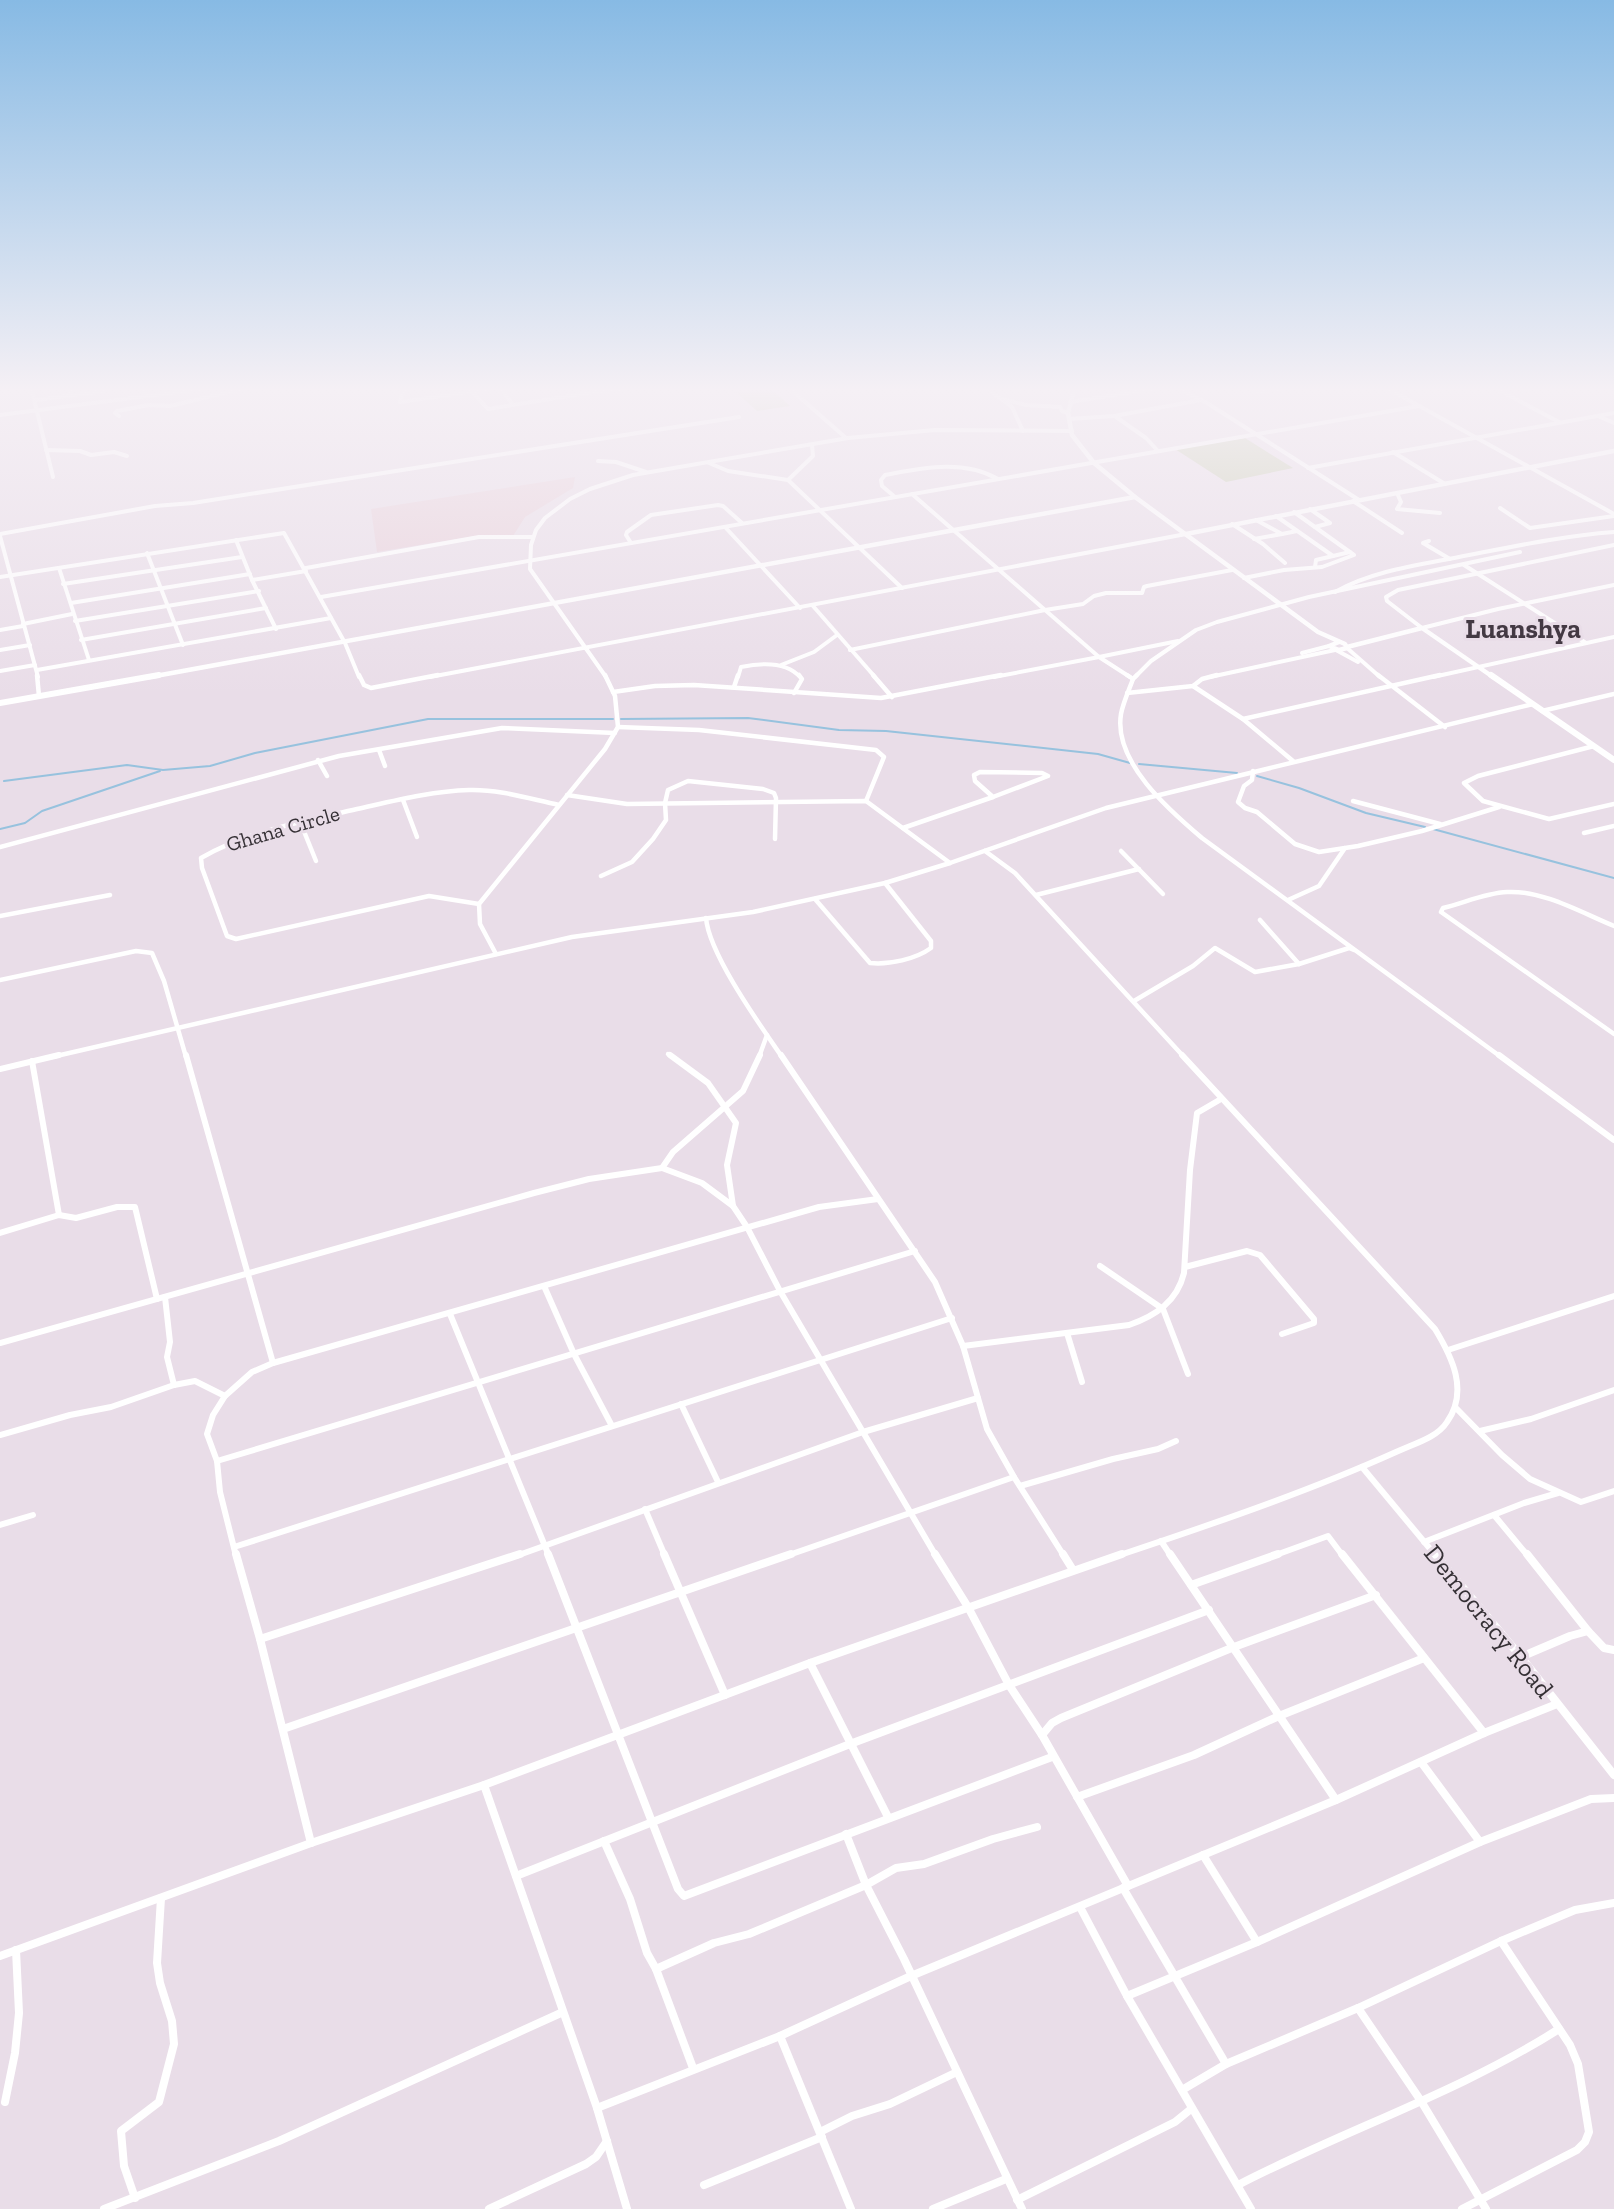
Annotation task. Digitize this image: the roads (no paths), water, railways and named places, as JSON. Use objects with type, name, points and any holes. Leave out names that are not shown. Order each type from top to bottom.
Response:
[{"type":"main road","points":[[1127,490],[1280,605],[1318,632],[1340,642],[1347,648]]},
{"type":"main road","points":[[1318,632],[1336,650],[1422,628],[1613,759]]},
{"type":"main road","points":[[1329,645],[1365,641]]},
{"type":"street","points":[[39,696],[36,667],[0,535],[155,506],[193,503],[275,490]]},
{"type":"street","points":[[496,954],[481,929],[477,916],[479,903],[618,728],[613,692],[609,681],[530,569],[529,561],[528,550],[544,519],[572,498],[591,490]]},
{"type":"street","points":[[799,490],[902,588]]},
{"type":"street","points":[[887,490],[895,497]]},
{"type":"street","points":[[321,599],[934,490]]},
{"type":"street","points":[[1342,490],[1402,533]]},
{"type":"street","points":[[0,577],[284,533],[345,643],[361,681],[364,686],[371,688],[813,606],[1413,490]]},
{"type":"street","points":[[1570,490],[1614,515]]},
{"type":"street","points":[[1397,493],[1401,502],[1397,509],[1440,513]]},
{"type":"street","points":[[912,494],[1099,657],[1133,679]]},
{"type":"street","points":[[0,703],[345,643],[1135,497]]},
{"type":"street","points":[[631,543],[626,536],[630,530],[651,515],[665,512],[718,505],[723,506],[742,524]]},
{"type":"street","points":[[1500,508],[1530,528],[1614,515]]},
{"type":"street","points":[[1311,509],[1330,523],[1315,527]]},
{"type":"street","points":[[1294,512],[1354,555],[1316,560],[1316,567]]},
{"type":"street","points":[[1276,516],[1336,557]]},
{"type":"street","points":[[1256,519],[1282,534]]},
{"type":"street","points":[[1232,524],[1285,563]]},
{"type":"street","points":[[725,527],[800,608]]},
{"type":"street","points":[[1254,539],[1298,531],[1306,537]]},
{"type":"street","points":[[1333,593],[1353,582],[1450,559],[1572,534],[1614,531]]},
{"type":"street","points":[[252,580],[479,537],[533,537]]},
{"type":"street","points":[[236,540],[252,580],[276,629]]},
{"type":"street","points":[[1429,541],[1422,543],[1463,564],[1586,643]]},
{"type":"street","points":[[1614,545],[1398,590],[1387,595],[1387,601],[1422,628],[1525,603],[1614,585]]},
{"type":"street","points":[[1520,552],[1280,605],[1218,621],[1196,630],[1151,661],[1133,679],[1121,715],[1122,731],[1128,752],[1144,782],[1161,803],[1202,838],[1614,1140]]},
{"type":"street","points":[[147,553],[183,645]]},
{"type":"street","points":[[63,584],[242,557]]},
{"type":"street","points":[[1244,578],[1316,567],[1336,557]]},
{"type":"street","points":[[59,568],[71,603],[72,614],[89,660]]},
{"type":"street","points":[[850,650],[1083,604],[1094,596],[1106,593],[1137,594],[1144,592],[1144,587],[1232,570]]},
{"type":"street","points":[[71,603],[250,574]]},
{"type":"street","points":[[75,621],[259,591]]},
{"type":"street","points":[[813,606],[892,697]]},
{"type":"street","points":[[81,640],[266,608]]},
{"type":"street","points":[[0,630],[72,614]]},
{"type":"street","points":[[0,671],[183,645],[331,618]]},
{"type":"street","points":[[780,666],[814,652],[837,635]]},
{"type":"street","points":[[1243,719],[1614,637]]},
{"type":"street","points":[[613,692],[655,686],[734,687],[794,693],[892,697],[1181,640]]},
{"type":"street","points":[[0,650],[30,645]]},
{"type":"street","points":[[1281,660],[1329,645]]},
{"type":"street","points":[[1347,648],[1389,685],[1445,727]]},
{"type":"street","points":[[1127,693],[1193,686],[1202,679],[1281,660],[1336,650],[1363,664]]},
{"type":"street","points":[[734,687],[741,667],[780,666],[795,670],[802,679],[794,693]]},
{"type":"street","points":[[1193,686],[1243,719],[1293,761]]},
{"type":"street","points":[[1542,711],[1614,694]]},
{"type":"street","points":[[0,1069],[572,937],[753,912],[885,883],[950,863],[1106,808],[1533,704]]},
{"type":"street","points":[[0,847],[318,760],[502,728],[615,733]]},
{"type":"street","points":[[618,728],[699,730],[876,750],[884,757],[866,801]]},
{"type":"street","points":[[1594,746],[1466,780],[1464,783],[1473,794],[1499,807],[1553,819],[1614,804]]},
{"type":"street","points":[[379,750],[385,766]]},
{"type":"street","points":[[318,760],[327,776]]},
{"type":"street","points":[[1253,771],[1252,780],[1244,786],[1238,802],[1241,806],[1257,812],[1291,841],[1306,849],[1319,852],[1345,848],[1442,824],[1499,807]]},
{"type":"street","points":[[903,828],[993,797],[1048,776],[1042,773],[976,773],[973,778],[975,781],[993,797]]},
{"type":"street","points":[[602,876],[637,859],[664,824],[665,803],[669,790],[688,781],[763,789],[774,793],[776,802],[775,839]]},
{"type":"street","name":"Ghana Circle","points":[[479,903],[429,896],[241,939],[227,936],[202,868],[201,858],[206,853],[226,845],[353,810],[470,790],[559,805]]},
{"type":"street","points":[[567,795],[627,804],[866,801],[950,863]]},
{"type":"street","points":[[403,800],[417,837]]},
{"type":"street","points":[[1353,801],[1442,824]]},
{"type":"street","points":[[302,824],[316,861]]},
{"type":"street","points":[[1584,833],[1614,826]]},
{"type":"street","points":[[1288,900],[1319,886],[1345,848]]},
{"type":"street","points":[[0,1956],[311,1843],[484,1785],[810,1664],[1072,1570],[1161,1541],[1362,1467],[1437,1433],[1447,1423],[1455,1407],[1457,1371],[1435,1329],[1221,1099],[1036,895],[1015,873],[985,851]]},
{"type":"street","points":[[1121,851],[1163,894]]},
{"type":"street","points":[[1036,895],[1139,869]]},
{"type":"street","points":[[815,899],[866,961],[882,964],[924,953],[931,948],[931,941],[885,883]]},
{"type":"street","points":[[1614,926],[1541,899],[1512,891],[1492,894],[1443,908],[1442,912],[1444,916],[1614,1034]]},
{"type":"street","points":[[0,916],[110,895]]},
{"type":"street","points":[[706,918],[707,931],[719,957],[767,1035],[935,1282],[963,1346],[987,1429],[1014,1478],[1072,1570]]},
{"type":"street","points":[[1260,920],[1299,964]]},
{"type":"street","points":[[1134,1001],[1193,966],[1215,948],[1219,948],[1255,972],[1299,964],[1349,948],[1356,950]]},
{"type":"street","points":[[0,980],[145,951],[152,953],[164,981],[249,1272],[273,1363]]},
{"type":"street","points":[[662,1168],[673,1152],[743,1091],[756,1066],[767,1035]]},
{"type":"street","points":[[668,1054],[696,1070],[726,1105],[736,1123],[727,1165],[733,1206]]},
{"type":"street","points":[[32,1061],[59,1215]]},
{"type":"street","points":[[963,1346],[1129,1325],[1163,1309],[1178,1290],[1185,1267],[1192,1141],[1197,1113],[1221,1099]]},
{"type":"street","points":[[0,1343],[589,1179],[662,1168],[702,1183],[733,1206],[747,1227],[780,1292],[909,1513],[968,1607],[1009,1685],[1042,1735],[1052,1757],[1077,1797],[1226,2064]]},
{"type":"street","points":[[311,1843],[260,1639],[220,1492],[216,1461],[207,1434],[213,1415],[225,1396],[252,1372],[273,1363],[819,1207],[878,1199]]},
{"type":"street","points":[[0,1233],[23,1228],[59,1215],[68,1218],[124,1206],[137,1208],[157,1299]]},
{"type":"street","points":[[216,1461],[915,1251]]},
{"type":"street","points":[[1185,1267],[1247,1251],[1260,1255],[1314,1319],[1314,1323],[1282,1334]]},
{"type":"street","points":[[1100,1266],[1163,1309],[1188,1374]]},
{"type":"street","points":[[544,1286],[574,1354],[612,1426]]},
{"type":"street","points":[[1448,1350],[1614,1296]]},
{"type":"street","points":[[165,1297],[170,1342],[167,1357],[174,1385]]},
{"type":"street","points":[[450,1314],[578,1626],[678,1889],[684,1896],[888,1817],[1052,1757]]},
{"type":"street","points":[[234,1547],[952,1318]]},
{"type":"street","points":[[1067,1334],[1082,1382]]},
{"type":"street","points":[[0,1435],[70,1415],[111,1407],[174,1385],[195,1382],[225,1396]]},
{"type":"street","points":[[1480,1431],[1531,1419],[1614,1390]]},
{"type":"street","points":[[260,1639],[545,1546],[718,1482],[863,1432],[978,1398]]},
{"type":"street","points":[[681,1404],[718,1482]]},
{"type":"street","points":[[1455,1407],[1502,1455],[1530,1479],[1581,1502],[1614,1491]]},
{"type":"street","points":[[1020,1486],[1113,1459],[1158,1449],[1176,1441]]},
{"type":"street","name":"Democracy Road","points":[[1362,1467],[1521,1657],[1614,1775]]},
{"type":"street","points":[[283,1729],[1014,1478]]},
{"type":"street","points":[[1424,1542],[1558,1493]]},
{"type":"street","points":[[645,1509],[725,1695]]},
{"type":"street","points":[[0,1525],[33,1515]]},
{"type":"street","points":[[1494,1515],[1588,1631],[1604,1648],[1614,1650]]},
{"type":"street","points":[[1191,1585],[1325,1536],[1333,1540],[1484,1733]]},
{"type":"street","points":[[1161,1541],[1336,1800]]},
{"type":"street","points":[[1042,1735],[1052,1723],[1061,1718],[1234,1647],[1376,1595]]},
{"type":"street","points":[[516,1876],[850,1744],[1209,1610]]},
{"type":"street","points":[[1521,1657],[1570,1636],[1588,1631]]},
{"type":"street","points":[[1077,1797],[1194,1755],[1279,1716],[1424,1658]]},
{"type":"street","points":[[810,1664],[888,1817]]},
{"type":"street","points":[[597,2108],[693,2068],[780,2036],[911,1976],[1336,1800],[1484,1733],[1557,1704]]},
{"type":"street","points":[[1421,1762],[1480,1842]]},
{"type":"street","points":[[484,1785],[597,2108],[627,2209]]},
{"type":"street","points":[[1127,1996],[1257,1942],[1480,1842],[1591,1799],[1614,1797]]},
{"type":"street","points":[[656,1969],[714,1943],[749,1934],[866,1885],[896,1868],[924,1864],[993,1839],[1036,1827]]},
{"type":"street","points":[[846,1834],[866,1885],[1022,2209]]},
{"type":"street","points":[[604,1841],[630,1899],[647,1953],[656,1969],[693,2068]]},
{"type":"street","points":[[1203,1855],[1257,1942]]},
{"type":"street","points":[[135,2198],[124,2166],[121,2131],[159,2102],[174,2044],[172,2021],[160,1983],[158,1963],[161,1898]]},
{"type":"street","points":[[1182,2090],[1226,2064],[1358,2008],[1502,1941],[1575,1910],[1614,1903]]},
{"type":"street","points":[[1080,1907],[1127,1996],[1251,2209]]},
{"type":"street","points":[[1462,2209],[1577,2150],[1586,2142],[1589,2132],[1578,2064],[1559,2029],[1502,1941]]},
{"type":"street","points":[[5,2102],[15,2053],[19,2013],[16,1950]]},
{"type":"street","points":[[1358,2008],[1420,2101],[1486,2209]]},
{"type":"street","points":[[104,2209],[210,2169],[425,2077],[563,2012]]},
{"type":"street","points":[[1238,2185],[1317,2145],[1420,2101],[1532,2047],[1559,2029]]},
{"type":"street","points":[[780,2036],[851,2209]]},
{"type":"street","points":[[704,2185],[821,2134],[852,2116],[884,2106],[957,2072]]},
{"type":"street","points":[[1017,2200],[1175,2122],[1191,2109]]},
{"type":"street","points":[[489,2209],[586,2164],[596,2157],[606,2141]]},
{"type":"street","points":[[933,2209],[1006,2179]]},
{"type":"waterway","points":[[621,719],[748,718],[839,730],[886,731],[1098,754],[1130,763]]},
{"type":"waterway","points":[[4,781],[127,765],[163,770],[210,766],[255,753],[428,719],[613,719]]},
{"type":"waterway","points":[[1139,764],[1237,773]]},
{"type":"waterway","points":[[0,829],[25,823],[42,811],[160,771]]},
{"type":"waterway","points":[[1257,776],[1299,788],[1366,813],[1425,827]]},
{"type":"waterway","points":[[1433,829],[1614,878]]},
{"type":"district","name":"Luanshya","points":[[1523,629]]}]
